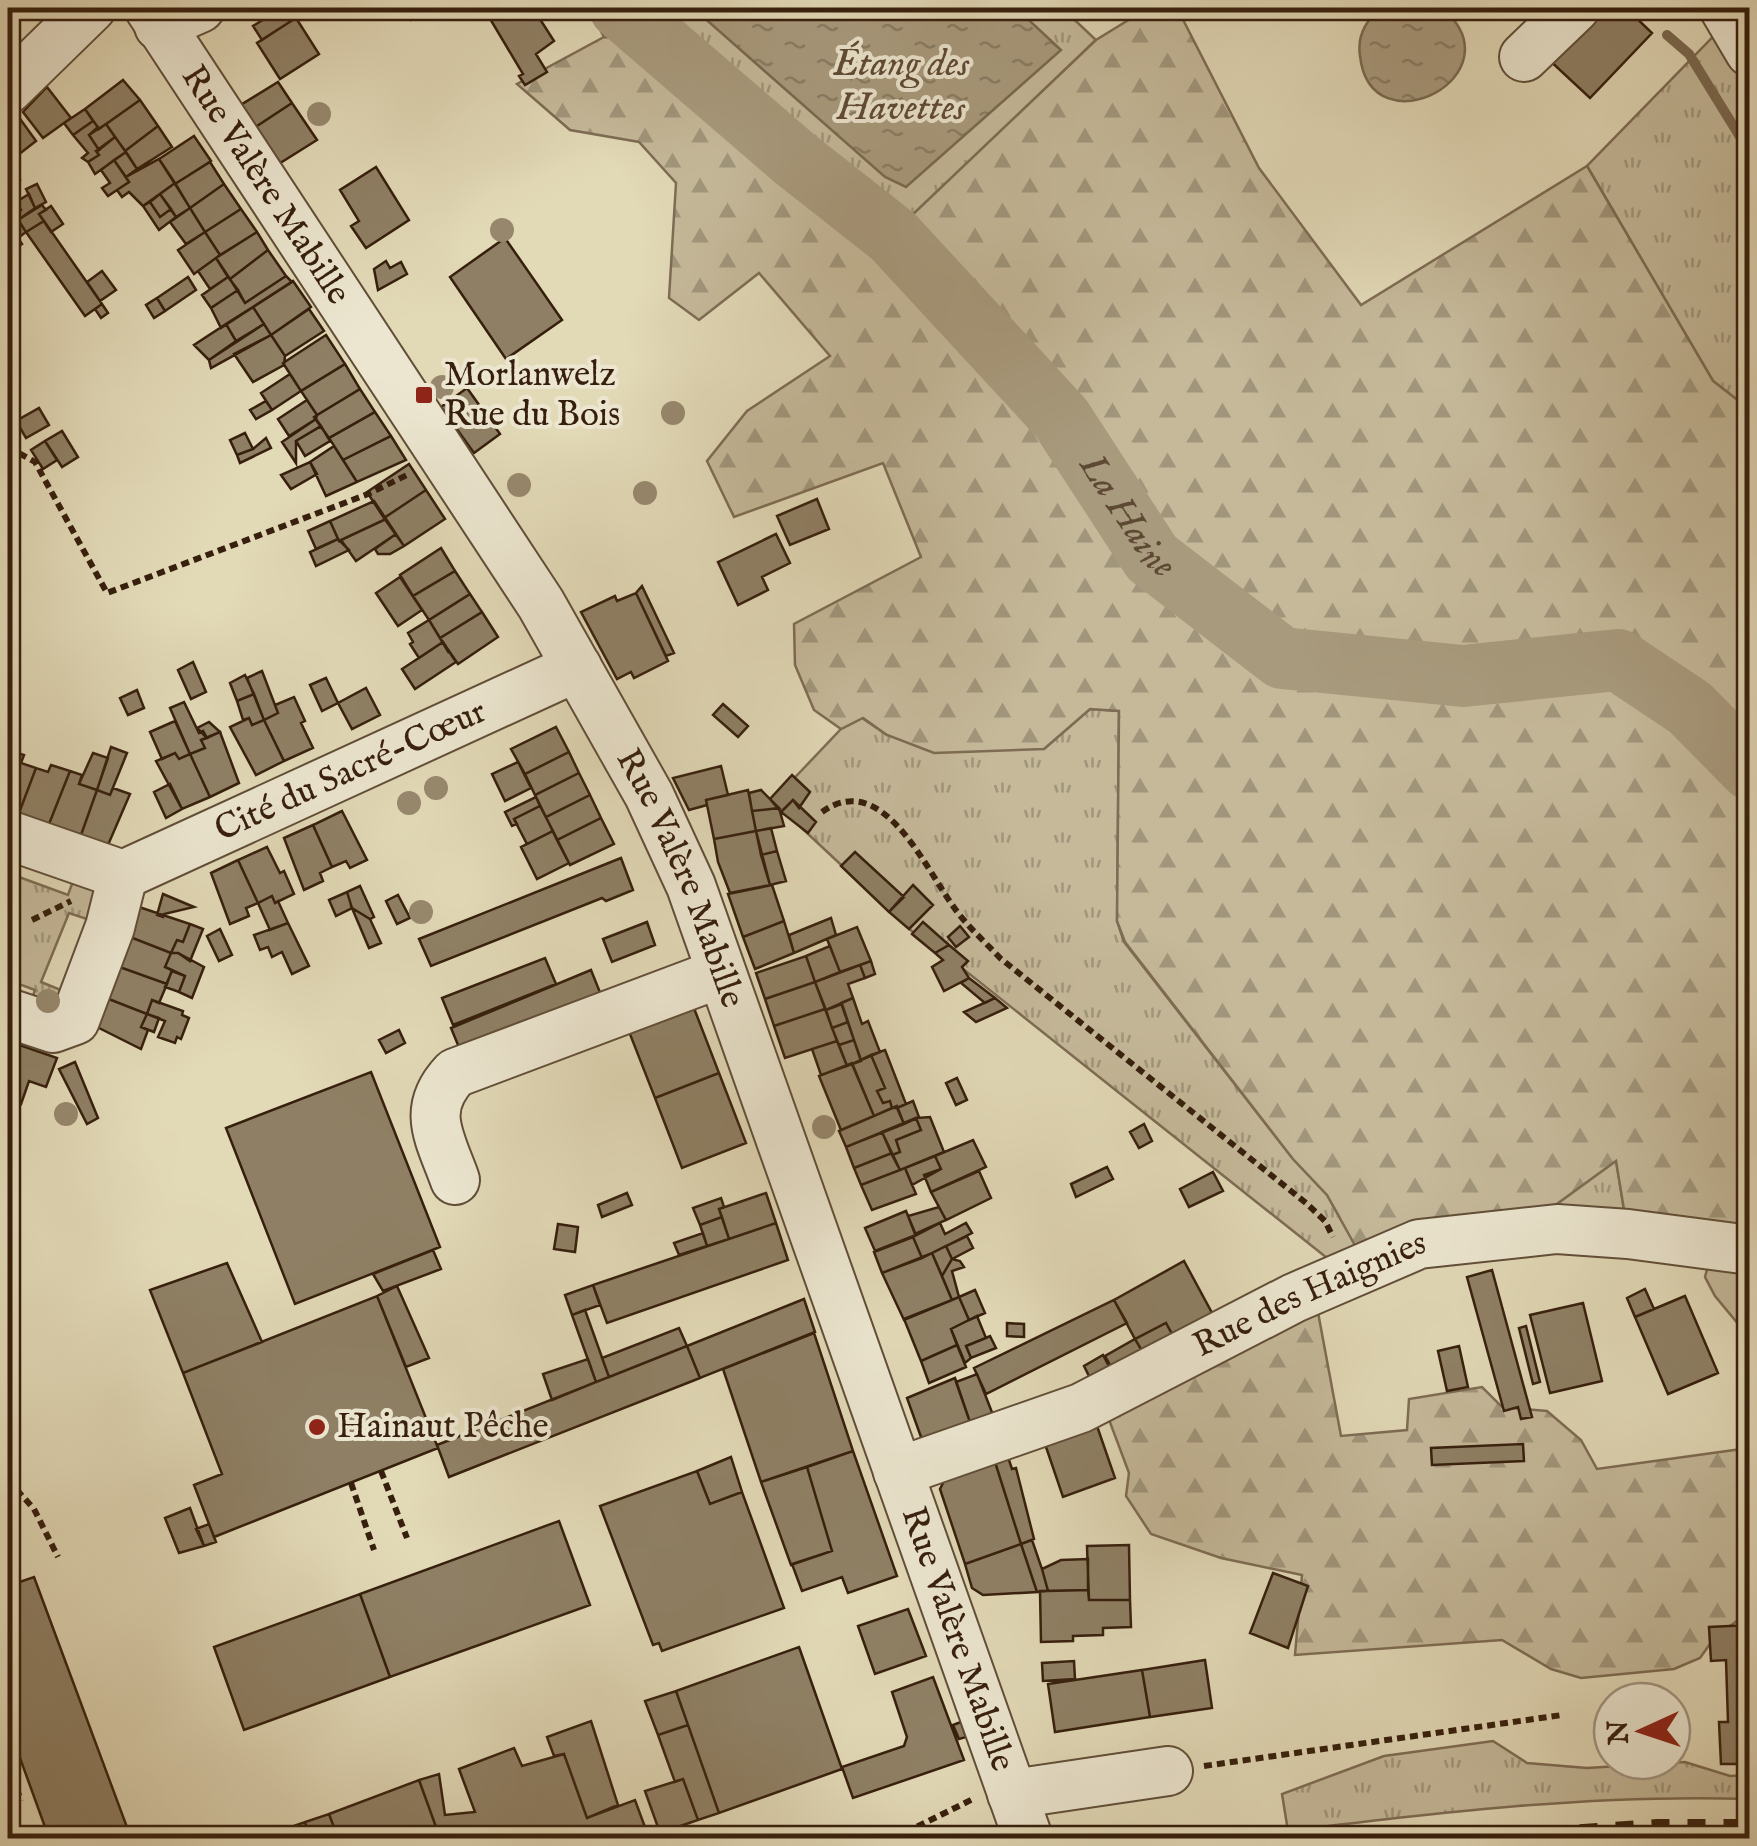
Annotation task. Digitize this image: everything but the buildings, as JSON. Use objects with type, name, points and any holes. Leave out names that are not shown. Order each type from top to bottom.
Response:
[{"type":"street","points":[[8,89],[91,8]]},
{"type":"street","points":[[1524,57],[1575,8]]},
{"type":"street","points":[[1724,8],[1750,52]]},
{"type":"street","name":"Rue Valère Mabille","points":[[169,14],[442,457],[541,604],[649,795],[690,886],[1028,1838]]},
{"type":"street","name":"Cité du Sacré-Cœur","points":[[123,875],[577,667]]},
{"type":"street","points":[[8,834],[123,875],[110,928],[75,1020],[53,1028],[8,1013]]},
{"type":"street","points":[[454,1180],[434,1114],[442,1086],[455,1073],[721,973]]},
{"type":"street","name":"Rue des Haignies","points":[[898,1472],[1080,1408],[1294,1298],[1419,1244],[1557,1229],[1750,1250]]},
{"type":"street","points":[[1010,1790],[1168,1771]]},
{"type":"path","points":[[8,447],[35,462],[108,593],[368,494],[442,457]]},
{"type":"path","points":[[822,812],[836,801],[853,799],[865,801],[888,817],[956,911],[1000,958],[1324,1222],[1338,1245],[1345,1276]]},
{"type":"path","points":[[381,1471],[407,1538]]},
{"type":"path","points":[[8,1480],[34,1509],[58,1557]]},
{"type":"path","points":[[351,1483],[374,1550]]},
{"type":"path","points":[[1168,1771],[1562,1714]]},
{"type":"path","points":[[8,1764],[21,1801]]},
{"type":"path","points":[[894,1838],[953,1807],[1010,1790]]},
{"type":"green space","name":"Étang des Havettes","points":[[589,8],[1062,8],[1096,40],[909,219],[674,25],[658,38],[604,37]]},
{"type":"green space","points":[[1148,8],[1177,8],[1259,168],[1361,305],[1587,166],[1713,381],[1749,409],[1749,1250],[1628,1234],[1616,1161],[1517,1233],[1357,1249],[1327,1195],[1293,1159],[1125,942],[1117,921],[1119,711],[1090,709],[1044,749],[934,753],[887,735],[863,718],[841,729],[814,710],[795,665],[794,624],[921,557],[883,463],[734,517],[707,461],[747,411],[830,356],[759,273],[699,320],[669,298],[676,183],[639,142],[570,130],[517,84],[604,37],[658,38],[673,25],[909,218],[1096,40]]},
{"type":"green space","points":[[1741,8],[1749,8],[1749,409],[1713,381],[1587,166]]},
{"type":"green space","points":[[1090,709],[1119,711],[1117,921],[1124,942],[1293,1159],[1327,1195],[1357,1248],[1329,1271],[1327,1258],[916,935],[791,818],[783,790],[841,729],[862,718],[887,735],[1044,749]]},
{"type":"green space","points":[[8,873],[68,895],[76,873],[98,882],[93,921],[69,913],[41,982],[68,993],[59,1012],[29,1007],[35,990],[8,980]]},
{"type":"green space","points":[[1616,1160],[1626,1222],[1535,1220]]},
{"type":"green space","points":[[1711,1254],[1749,1258],[1749,1337],[1715,1296],[1705,1277]]},
{"type":"green space","points":[[1317,1307],[1341,1436],[1407,1430],[1409,1399],[1482,1387],[1502,1407],[1547,1411],[1581,1440],[1597,1469],[1749,1448],[1749,1620],[1737,1621],[1715,1637],[1700,1658],[1674,1669],[1581,1678],[1551,1669],[1502,1640],[1295,1655],[1302,1575],[1221,1558],[1151,1534],[1126,1496],[1129,1473],[1105,1409]]},
{"type":"green space","points":[[1493,1741],[1527,1763],[1592,1768],[1592,1781],[1692,1781],[1692,1764],[1730,1776],[1749,1775],[1749,1799],[1576,1802],[1288,1831],[1282,1794],[1384,1756]]},
{"type":"water","name":"Étang des Havettes","points":[[693,8],[1016,8],[1061,50],[906,187],[885,177]]},
{"type":"water","points":[[1381,8],[1442,8],[1462,33],[1464,57],[1454,78],[1435,93],[1412,101],[1389,98],[1370,84],[1360,56],[1361,35]]},
{"type":"waterway","name":"La Haine","points":[[620,8],[794,158],[893,236],[1061,418],[1152,558],[1282,658],[1463,676],[1618,660],[1690,708],[1750,769]]},
{"type":"waterway","points":[[1667,35],[1689,54],[1750,153]]},
{"type":"railway","points":[[1436,1838],[1657,1823],[1750,1823]]},
{"type":"place","name":"Morlanwelz Rue du Bois","points":[[424,395]]},
{"type":"place","name":"Hainaut Pêche","points":[[317,1427]]}]
